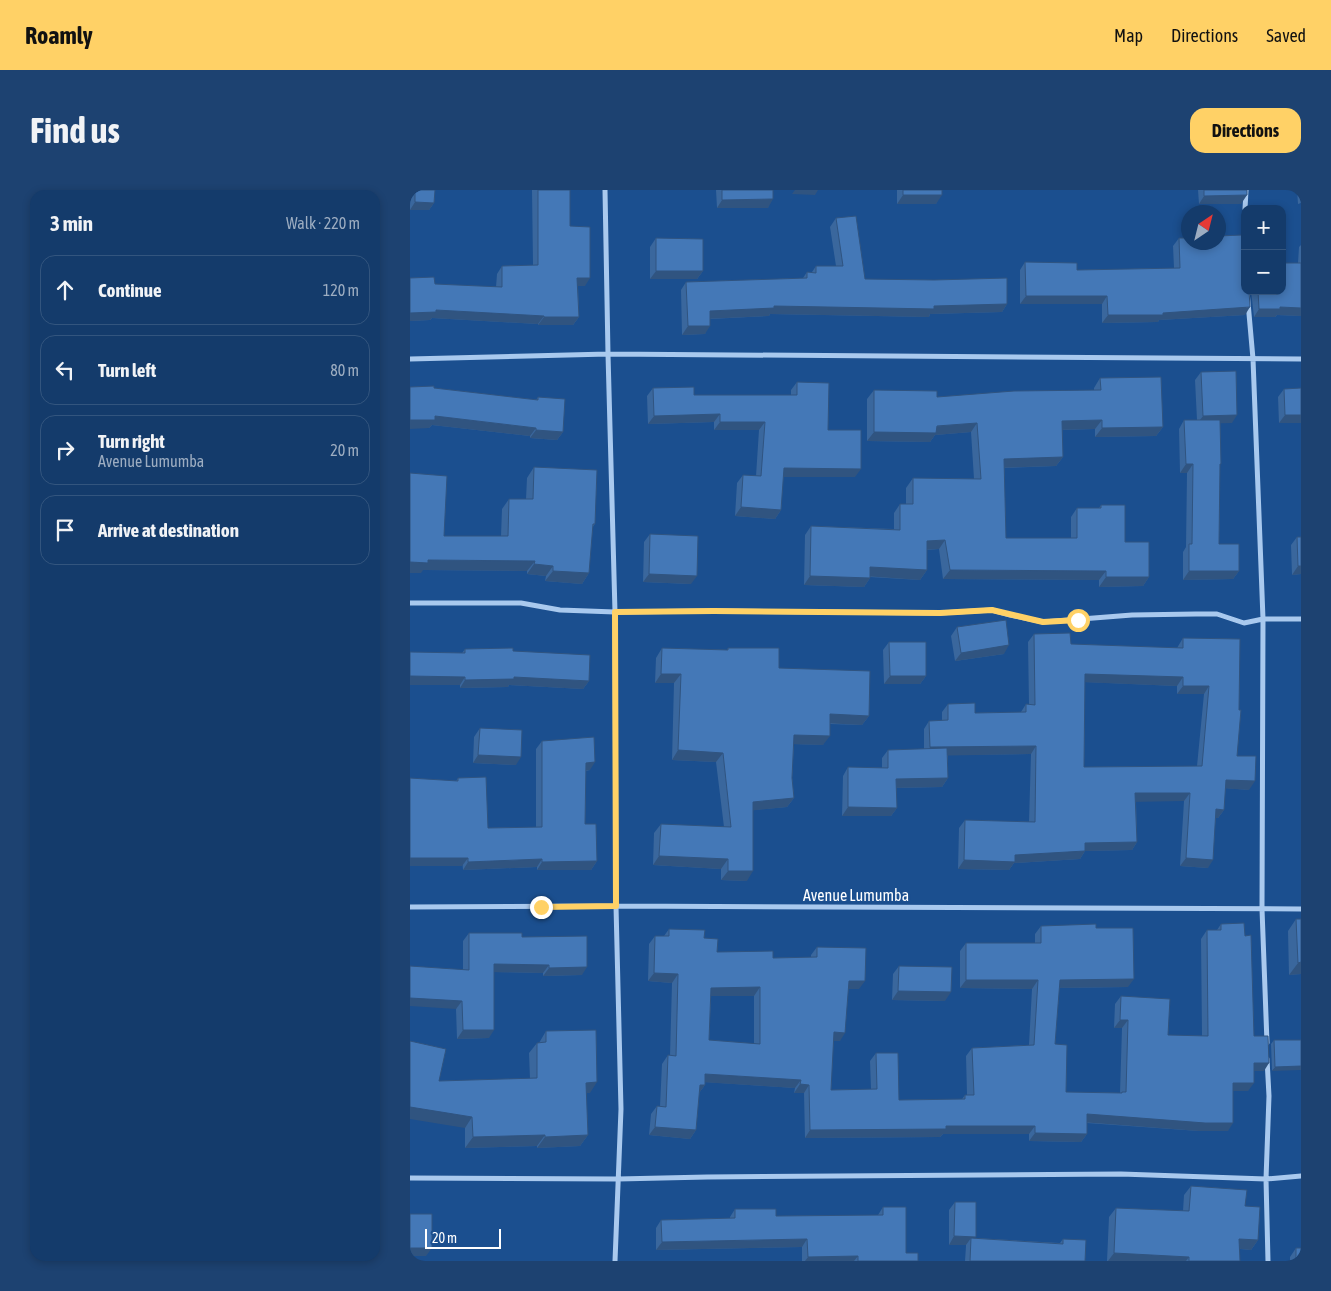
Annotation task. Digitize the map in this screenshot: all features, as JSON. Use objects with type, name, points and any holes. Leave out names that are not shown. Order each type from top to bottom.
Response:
[{"type":"street","points":[[605,190],[615,612],[616,906],[621,1109],[614,1261]]},
{"type":"street","points":[[1245,205],[1246,190]]},
{"type":"street","points":[[1247,295],[1253,359],[1263,619],[1262,909],[1267,1047]]},
{"type":"street","points":[[410,359],[608,354],[1301,359]]},
{"type":"street","points":[[410,603],[521,603],[560,610],[615,612],[940,613],[992,610],[1043,622],[1132,615],[1196,614],[1217,614],[1244,623],[1263,619],[1301,619]]},
{"type":"street","name":"Avenue Lumumba","points":[[410,907],[1301,909]]},
{"type":"street","points":[[1267,1056],[1269,1096],[1266,1179],[1268,1261]]},
{"type":"street","points":[[410,1178],[618,1179],[1120,1174],[1266,1179],[1301,1176]]},
{"type":"building","points":[[415,190],[435,190],[434,203],[415,202]]},
{"type":"building","points":[[538,190],[570,190],[570,226],[590,227],[590,278],[577,278],[579,317],[544,317],[436,310],[436,312],[410,313],[410,278],[434,277],[435,284],[502,287],[502,266],[538,265]]},
{"type":"building","points":[[722,190],[773,190],[773,199],[722,200]]},
{"type":"building","points":[[903,190],[942,190],[942,195],[903,195]]},
{"type":"building","points":[[1204,190],[1247,190],[1247,195],[1204,196]]},
{"type":"building","points":[[856,216],[865,279],[1007,278],[1007,304],[934,306],[934,309],[774,306],[774,308],[710,311],[710,326],[688,326],[686,282],[807,278],[807,272],[816,273],[816,266],[843,266],[836,218]]},
{"type":"building","points":[[1241,235],[1241,295],[1249,295],[1250,307],[1163,313],[1163,315],[1108,315],[1107,296],[1026,296],[1025,262],[1077,263],[1077,270],[1180,268],[1179,238],[1181,238],[1181,250],[1226,250],[1226,236]]},
{"type":"building","points":[[656,238],[703,239],[703,271],[656,271]]},
{"type":"building","points":[[1286,263],[1301,263],[1301,308],[1259,309],[1258,295],[1286,295]]},
{"type":"building","points":[[1236,371],[1237,415],[1203,416],[1201,372]]},
{"type":"building","points":[[1161,377],[1163,427],[1102,428],[1102,420],[1062,421],[1063,457],[1004,459],[1006,538],[1077,538],[1077,508],[1125,505],[1125,542],[1149,542],[1149,577],[1106,577],[1106,571],[950,570],[945,540],[927,541],[927,570],[870,567],[870,578],[810,576],[811,526],[900,530],[900,504],[913,504],[913,478],[981,479],[977,423],[937,426],[936,433],[874,432],[874,390],[937,391],[937,397],[1014,391],[1101,390],[1100,378]]},
{"type":"building","points":[[797,382],[829,383],[828,430],[861,430],[861,469],[784,468],[781,510],[741,507],[743,475],[761,476],[765,422],[720,422],[720,414],[654,416],[653,388],[694,387],[694,395],[797,395]]},
{"type":"building","points":[[434,386],[434,388],[538,400],[538,397],[565,399],[563,432],[435,416],[435,420],[410,420],[410,387]]},
{"type":"building","points":[[1301,388],[1301,415],[1285,415],[1284,389]]},
{"type":"building","points":[[1184,420],[1220,420],[1219,544],[1239,544],[1239,571],[1189,571],[1189,544],[1192,544],[1193,464],[1186,464]]},
{"type":"building","points":[[534,467],[597,470],[595,524],[593,524],[589,573],[553,571],[553,566],[534,564],[535,561],[428,560],[428,563],[410,562],[410,473],[447,476],[444,536],[508,536],[509,499],[533,499]]},
{"type":"building","points":[[650,534],[698,536],[697,576],[649,574]]},
{"type":"building","points":[[1297,537],[1301,537],[1301,566],[1298,566]]},
{"type":"building","points":[[1006,620],[1009,645],[961,653],[957,627]]},
{"type":"building","points":[[1070,633],[1071,644],[1183,648],[1183,638],[1240,639],[1239,710],[1241,710],[1237,756],[1256,756],[1255,781],[1226,780],[1224,810],[1216,809],[1213,860],[1186,858],[1190,793],[1135,793],[1137,842],[1085,843],[1085,851],[1015,855],[1015,862],[964,860],[965,820],[1035,822],[1036,746],[930,747],[929,721],[948,720],[948,704],[975,703],[975,713],[1026,712],[1026,704],[1035,705],[1034,634]],"holes":[[[1085,674],[1183,677],[1183,686],[1209,686],[1202,766],[1084,767]]]},
{"type":"building","points":[[889,642],[926,642],[926,676],[890,676]]},
{"type":"building","points":[[513,648],[513,651],[590,655],[589,681],[514,677],[514,679],[465,680],[465,677],[410,676],[410,652],[465,653],[465,649]]},
{"type":"building","points":[[662,648],[728,650],[728,648],[779,648],[779,668],[870,671],[869,716],[830,714],[830,736],[794,735],[792,778],[794,798],[753,802],[753,871],[728,871],[728,859],[659,856],[661,824],[731,827],[723,753],[678,750],[681,674],[661,674]]},
{"type":"building","points":[[480,728],[522,730],[521,757],[478,755]]},
{"type":"building","points":[[594,737],[595,762],[586,763],[585,824],[596,824],[597,861],[542,862],[542,859],[468,862],[468,858],[410,858],[410,778],[458,781],[458,778],[486,777],[488,828],[542,827],[542,741]]},
{"type":"building","points":[[947,748],[948,778],[896,779],[897,808],[848,807],[848,767],[888,768],[888,750]]},
{"type":"building","points":[[1296,919],[1301,919],[1301,962],[1298,963]]},
{"type":"building","points":[[1244,923],[1245,936],[1251,935],[1254,1036],[1268,1036],[1269,1063],[1254,1063],[1254,1083],[1233,1083],[1233,1123],[1205,1123],[1087,1114],[1087,1134],[1035,1133],[1035,1126],[946,1126],[946,1129],[810,1130],[809,1085],[800,1084],[801,1080],[705,1074],[705,1085],[700,1085],[696,1130],[655,1127],[657,1106],[666,1107],[668,1055],[676,1056],[678,974],[654,973],[655,936],[669,936],[669,929],[705,930],[704,938],[718,939],[717,952],[773,951],[773,958],[817,957],[817,947],[866,948],[865,981],[849,981],[845,1033],[834,1032],[831,1090],[877,1089],[876,1053],[898,1053],[899,1100],[965,1099],[965,1095],[974,1095],[972,1048],[1034,1045],[1038,980],[966,980],[966,943],[1041,943],[1041,926],[1096,924],[1096,928],[1133,928],[1134,979],[1060,980],[1055,1044],[1067,1045],[1066,1092],[1122,1093],[1126,1092],[1128,1020],[1120,1020],[1121,996],[1170,999],[1168,1035],[1208,1036],[1207,930],[1221,930],[1221,924]],"holes":[[[760,987],[760,1044],[709,1040],[711,988]]]},
{"type":"building","points":[[469,933],[522,933],[522,937],[587,936],[587,967],[549,968],[549,965],[494,964],[494,1030],[463,1030],[462,1001],[410,998],[410,966],[469,970]]},
{"type":"building","points":[[899,966],[952,967],[951,992],[898,991]]},
{"type":"building","points":[[596,1030],[597,1082],[586,1083],[588,1135],[473,1137],[472,1117],[410,1107],[410,1041],[446,1049],[439,1081],[537,1078],[537,1043],[546,1042],[546,1031]]},
{"type":"building","points":[[1274,1040],[1301,1040],[1301,1066],[1275,1067]]},
{"type":"building","points":[[1191,1186],[1247,1190],[1245,1206],[1260,1207],[1258,1240],[1239,1239],[1240,1261],[1189,1261],[1189,1257],[1114,1253],[1116,1208],[1189,1211]]},
{"type":"building","points":[[955,1202],[976,1202],[976,1237],[954,1236]]},
{"type":"building","points":[[883,1207],[906,1207],[906,1253],[918,1253],[918,1261],[858,1261],[858,1256],[808,1257],[807,1239],[662,1242],[661,1220],[735,1218],[735,1209],[776,1209],[776,1216],[883,1215]]},
{"type":"building","points":[[410,1214],[432,1214],[432,1248],[410,1248]]},
{"type":"building","points":[[971,1238],[1063,1244],[1063,1239],[1086,1240],[1085,1261],[970,1261]]},
{"type":"building","points":[[1296,1248],[1301,1248],[1301,1261],[1296,1261]]},
{"type":"route","points":[[541,907],[616,906],[615,612],[940,613],[992,610],[1043,622],[1078,620]]}]
